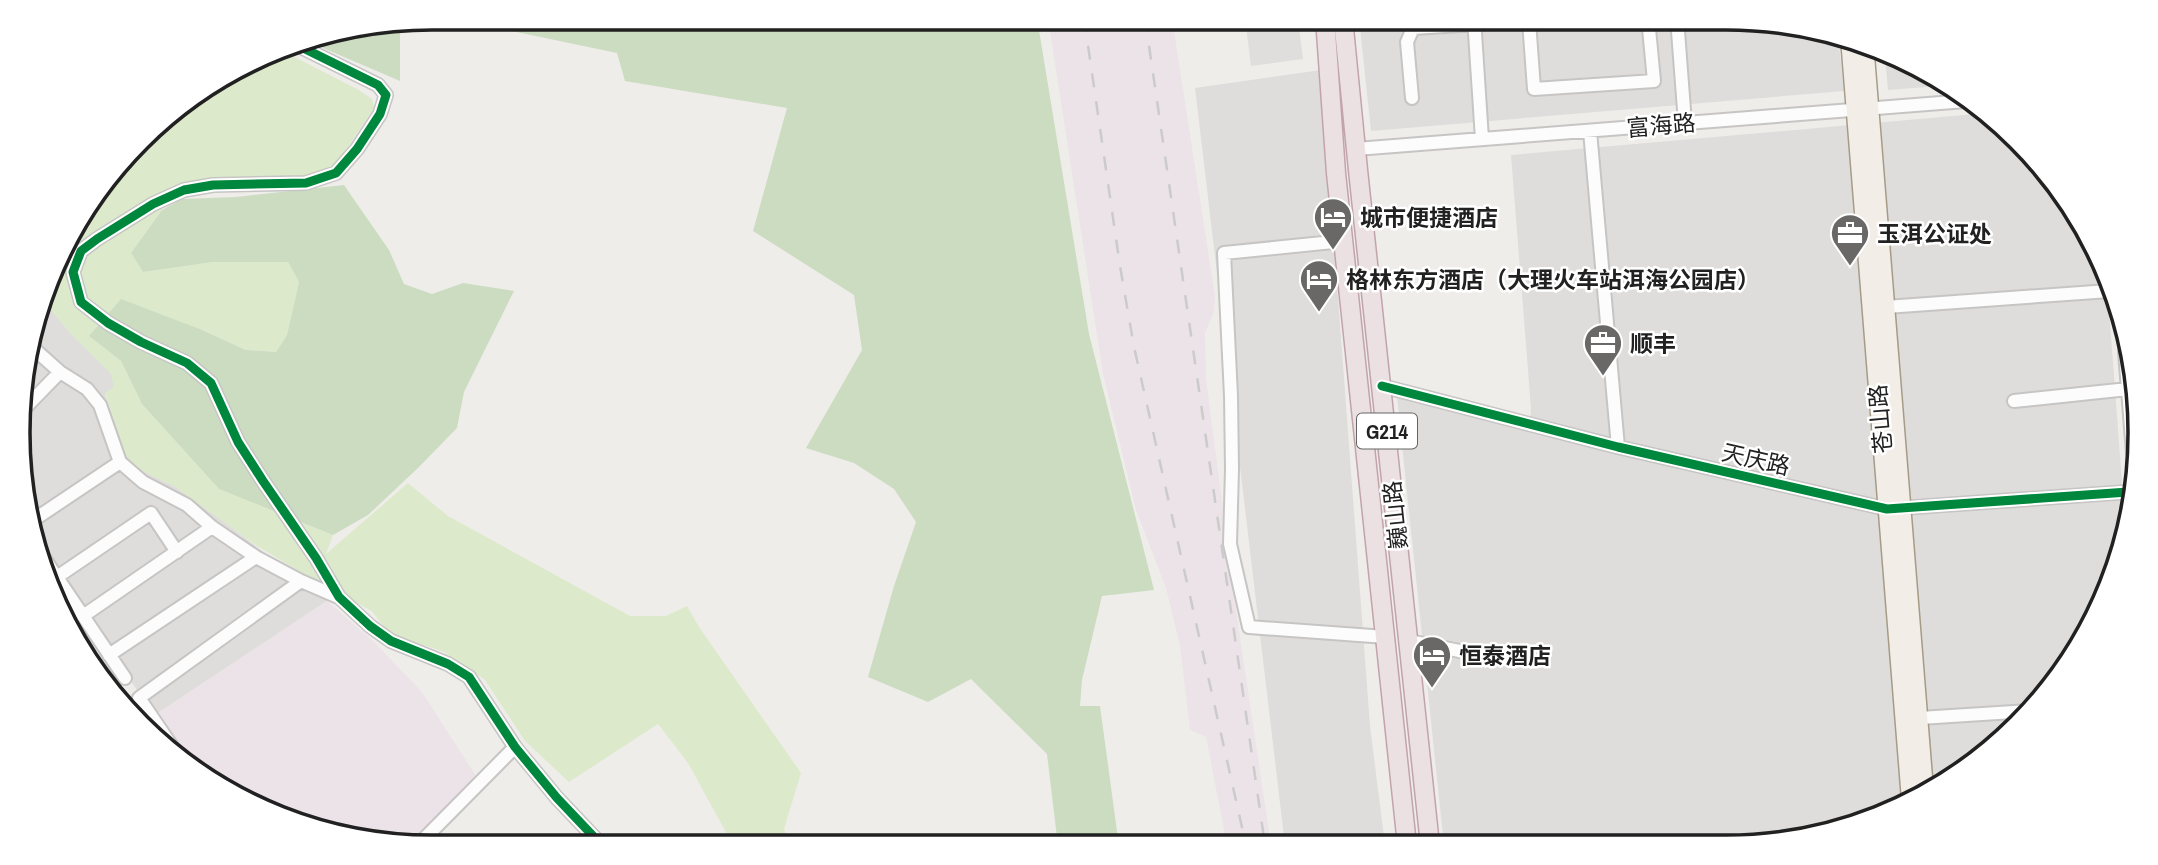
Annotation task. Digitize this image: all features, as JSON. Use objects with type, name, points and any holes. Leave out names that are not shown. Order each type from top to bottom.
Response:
[{"type":"highway","name":"巍山路","points":[[1325,30],[1343,241],[1407,835]]},
{"type":"highway","name":"巍山路","points":[[1344,30],[1429,835]]},
{"type":"highway","points":[[1385,637],[1409,641]]},
{"type":"main road","name":"苍山路","points":[[1851,50],[1863,109],[1886,307],[1910,791]]},
{"type":"main road","name":"苍山路","points":[[1865,54],[1863,109],[1895,508],[1920,718],[1924,782]]},
{"type":"street","points":[[1408,30],[1412,98]]},
{"type":"street","points":[[1475,30],[1482,139]]},
{"type":"street","points":[[1530,30],[1534,89],[1654,81],[1649,30]]},
{"type":"street","points":[[1678,30],[1685,123]]},
{"type":"street","points":[[307,50],[378,85],[386,95],[380,114],[337,173],[306,183],[213,185],[184,190],[153,204],[81,251],[73,272],[81,302],[108,323],[141,342],[187,363],[211,383],[238,442],[339,597],[370,626],[391,641],[448,664],[469,677],[515,747],[592,835]]},
{"type":"street","name":"富海路","points":[[1356,149],[1955,102]]},
{"type":"street","points":[[1590,131],[1618,447]]},
{"type":"street","points":[[1343,241],[1224,253],[1231,396],[1230,544],[1249,627],[1385,637]]},
{"type":"street","points":[[1886,307],[2103,291]]},
{"type":"street","points":[[37,352],[60,372],[87,389],[100,405],[120,462],[143,482],[187,505],[212,527],[256,557],[339,597]]},
{"type":"street","points":[[31,401],[60,372]]},
{"type":"street","name":"天庆路","points":[[1382,386],[1618,447],[1895,508],[2124,492]]},
{"type":"street","points":[[2014,401],[2126,389]]},
{"type":"street","points":[[38,517],[120,462]]},
{"type":"street","points":[[125,678],[57,577],[151,513],[177,552]]},
{"type":"street","points":[[83,616],[212,527]]},
{"type":"street","points":[[109,655],[256,557]]},
{"type":"street","points":[[159,728],[139,698],[301,581]]},
{"type":"street","points":[[1409,641],[1485,656]]},
{"type":"street","points":[[1920,718],[2015,712]]},
{"type":"street","points":[[428,835],[515,747]]},
{"type":"shaded area","points":[[1050,30],[1174,30],[1215,296],[1214,312],[1205,333],[1206,378],[1237,617],[1270,835],[1225,835],[1206,737],[1190,730],[1180,646],[1166,588],[1136,510],[1103,374]]},
{"type":"shaded area","points":[[1246,30],[1299,30],[1303,59],[1251,66]]},
{"type":"shaded area","points":[[1360,30],[1726,30],[1778,33],[1839,46],[1844,91],[1371,131]]},
{"type":"shaded area","points":[[1886,63],[1931,87],[1888,90]]},
{"type":"shaded area","points":[[1321,70],[1370,726],[1384,835],[1284,835],[1195,88]]},
{"type":"shaded area","points":[[1973,114],[2010,148],[2045,187],[2087,254],[2109,309],[2123,496],[2107,562],[2087,611],[2074,634],[2045,678],[2028,698],[1971,752],[1927,781],[1880,805],[1804,828],[1726,835],[1443,835],[1397,397],[1530,429],[1531,408],[1511,155]]},
{"type":"shaded area","points":[[49,308],[72,335],[112,374],[114,387],[105,394],[127,456],[141,470],[174,486],[205,507],[327,601],[155,715],[56,577],[43,537],[33,485],[30,432],[37,354]]},
{"type":"shaded area","points":[[327,601],[371,639],[422,692],[476,776],[418,834],[354,828],[278,805],[231,781],[177,744],[155,715]]},
{"type":"green space","points":[[507,30],[1039,30],[1089,334],[1154,590],[1102,596],[1082,680],[1080,706],[1100,706],[1118,835],[1057,835],[1047,754],[971,679],[928,702],[868,677],[916,522],[894,489],[854,463],[806,448],[862,350],[854,295],[753,231],[787,108],[625,81],[617,53]]},
{"type":"green space","points":[[400,31],[400,81],[318,46],[354,37]]},
{"type":"green space","points":[[291,55],[372,99],[374,108],[333,169],[307,178],[157,198],[162,210],[131,253],[143,272],[213,262],[288,262],[299,282],[287,335],[276,352],[246,350],[202,330],[89,336],[121,361],[142,404],[219,489],[333,535],[326,554],[408,483],[448,516],[630,616],[666,616],[687,606],[801,773],[784,829],[786,835],[727,835],[688,763],[658,724],[569,782],[525,741],[485,680],[444,652],[388,633],[372,611],[257,546],[174,486],[140,470],[126,456],[105,393],[114,387],[111,374],[49,308],[71,254],[113,187],[148,148],[187,113],[254,71]]},
{"type":"green space","points":[[344,185],[389,250],[404,284],[432,294],[463,283],[514,291],[464,392],[457,428],[368,515],[333,535],[219,489],[142,404],[121,361],[89,336],[121,299],[246,350],[276,352],[287,335],[299,282],[288,262],[213,262],[143,272],[131,253],[162,210],[182,199],[236,197]]},
{"type":"railway","points":[[1086,30],[1134,347],[1244,835]]},
{"type":"railway","points":[[1147,30],[1264,835]]},
{"type":"cycle path","points":[[307,50],[378,85],[386,95],[380,114],[357,149],[336,173],[306,183],[213,185],[184,190],[153,204],[81,251],[73,272],[81,302],[108,323],[141,342],[187,363],[211,383],[238,442],[339,597],[370,626],[391,641],[448,664],[469,677],[515,747],[592,835]]},
{"type":"cycle path","points":[[1382,386],[1618,447],[1887,509],[2124,492]]},
{"type":"place","name":"城市便捷酒店","points":[[1333,251]]},
{"type":"place","name":"玉洱公证处","points":[[1850,267]]},
{"type":"place","name":"格林东方酒店（大理火车站洱海公园店）","points":[[1319,313]]},
{"type":"place","name":"顺丰","points":[[1603,377]]},
{"type":"place","name":"恒泰酒店","points":[[1432,689]]}]
